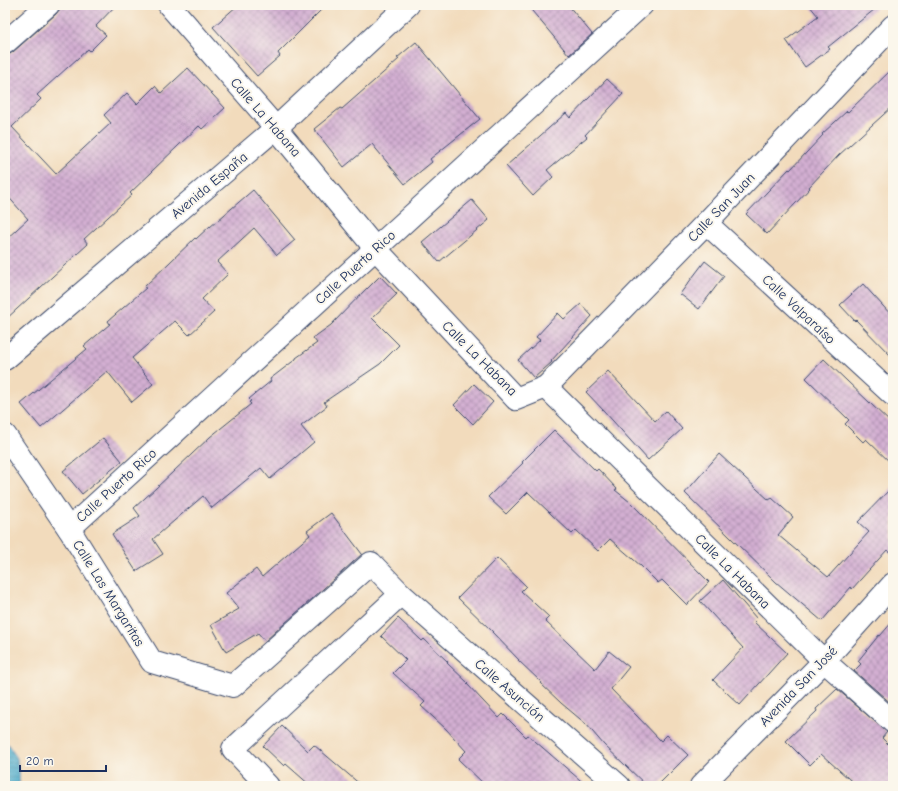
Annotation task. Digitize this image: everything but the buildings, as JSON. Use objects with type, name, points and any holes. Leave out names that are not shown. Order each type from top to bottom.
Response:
[{"type":"street","points":[[5,43],[48,5]]},
{"type":"street","name":"Calle La Habana","points":[[169,5],[276,128],[376,248],[516,399],[546,386],[824,661],[893,722]]},
{"type":"street","name":"Avenida España","points":[[5,359],[276,128],[408,5]]},
{"type":"street","name":"Calle Puerto Rico","points":[[69,529],[642,5]]},
{"type":"street","name":"Calle San Juan","points":[[546,386],[706,223],[893,26]]},
{"type":"street","name":"Calle Valparaíso","points":[[706,223],[893,395]]},
{"type":"street","name":"Calle Las Margaritas","points":[[5,435],[69,529],[152,662],[233,686]]},
{"type":"street","name":"Calle Asunción","points":[[233,686],[371,563],[401,594],[619,786]]},
{"type":"street","name":"Avenida San José","points":[[701,786],[824,661],[893,584]]},
{"type":"street","points":[[268,786],[233,749],[401,594]]},
{"type":"water","points":[[5,740],[17,758],[20,786],[5,786]]}]
